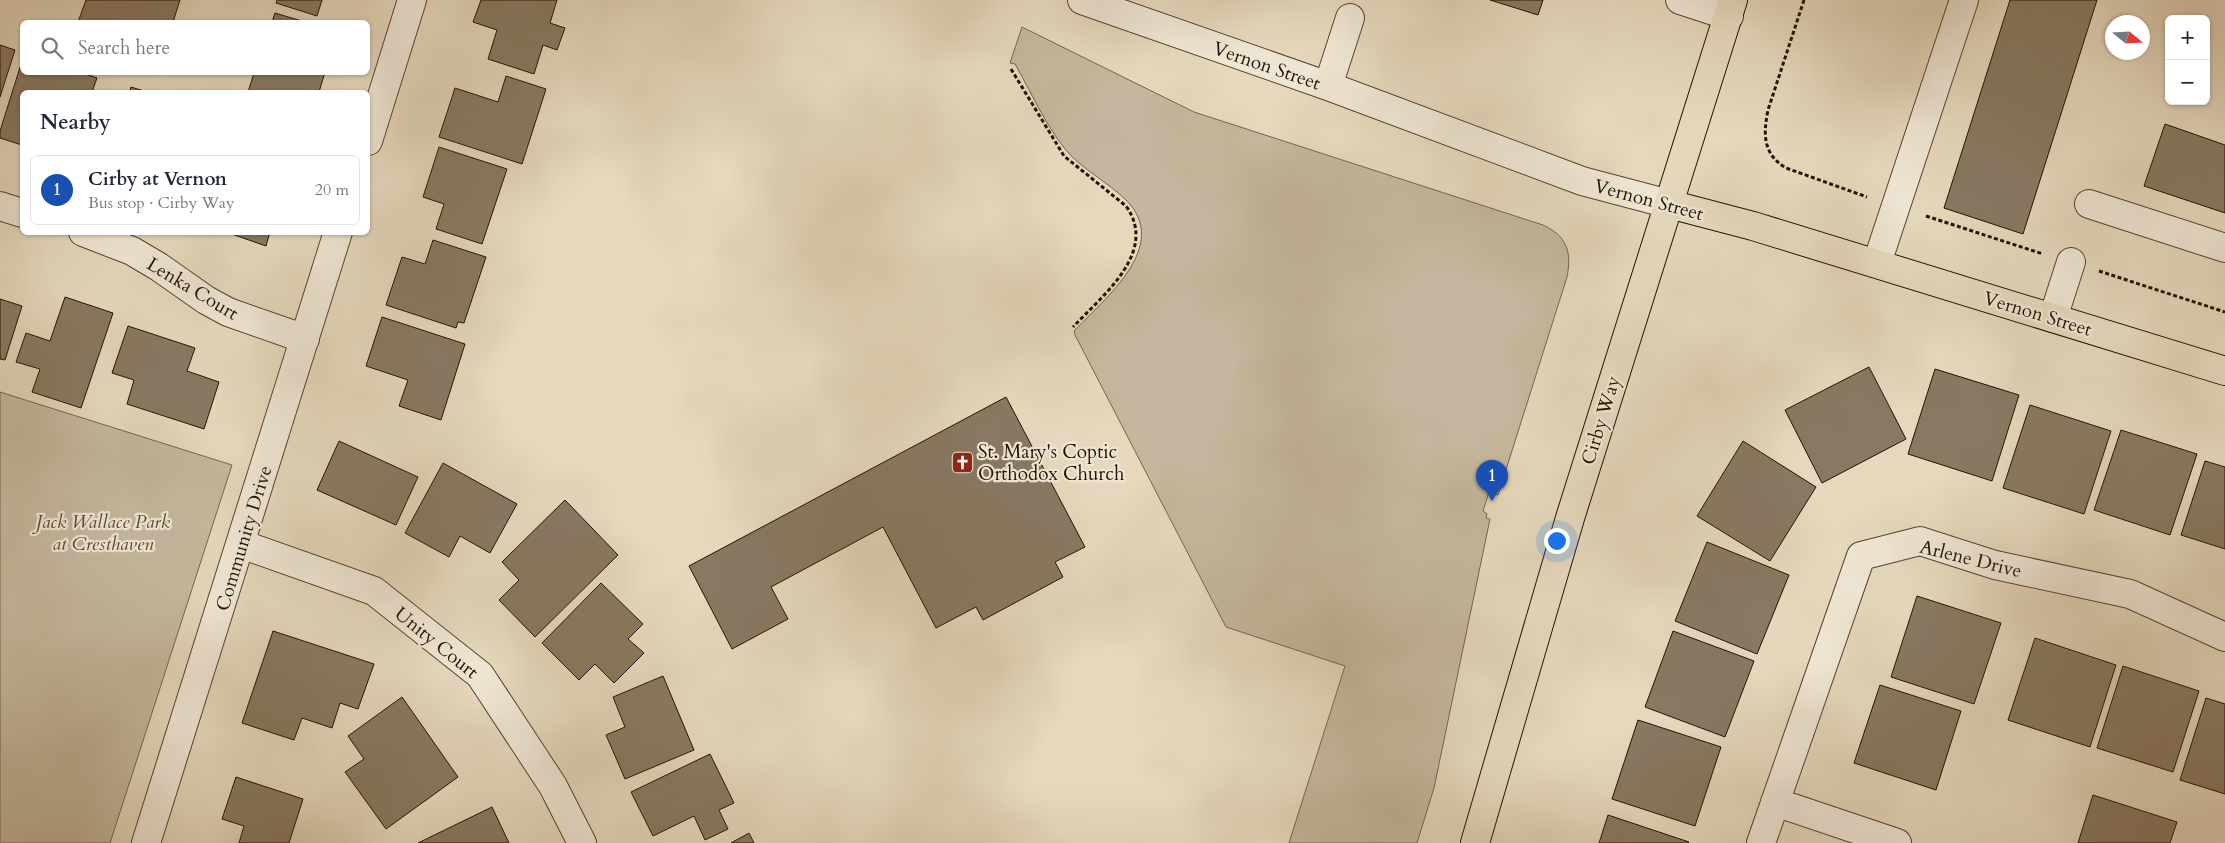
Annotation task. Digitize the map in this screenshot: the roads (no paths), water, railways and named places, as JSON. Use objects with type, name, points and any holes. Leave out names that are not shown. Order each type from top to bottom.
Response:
[{"type":"main road","name":"Cirby Way","points":[[1475,843],[1573,509],[1731,8]]},
{"type":"main road","name":"Vernon Street","points":[[1669,204],[1753,226],[1877,263],[2225,371]]},
{"type":"street","points":[[370,135],[412,0]]},
{"type":"street","name":"Vernon Street","points":[[1082,0],[1328,86],[1582,181],[1669,204]]},
{"type":"street","points":[[1680,0],[1731,8]]},
{"type":"street","points":[[1877,263],[1964,0]]},
{"type":"street","points":[[1328,86],[1350,18]]},
{"type":"street","points":[[2089,204],[2225,248]]},
{"type":"street","points":[[0,206],[20,212]]},
{"type":"street","name":"Lenka Court","points":[[90,235],[132,252],[159,266],[206,300],[228,312],[305,339]]},
{"type":"street","name":"Community Drive","points":[[146,843],[337,235]]},
{"type":"street","points":[[2053,318],[2071,262]]},
{"type":"street","name":"Arlene Drive","points":[[1761,843],[1862,556],[1920,541],[1995,565],[2130,594],[2225,637]]},
{"type":"street","name":"Unity Court","points":[[241,544],[374,591],[480,675],[553,786],[582,843]]},
{"type":"street","points":[[1775,802],[1896,843]]},
{"type":"place","name":"St. Mary's Coptic Orthodox Church","points":[[962,462]]},
{"type":"place","name":"Cirby at Vernon","points":[[1492,501]]},
{"type":"park label","name":"Jack Wallace Park at Cresthaven","points":[[103,532]]}]
